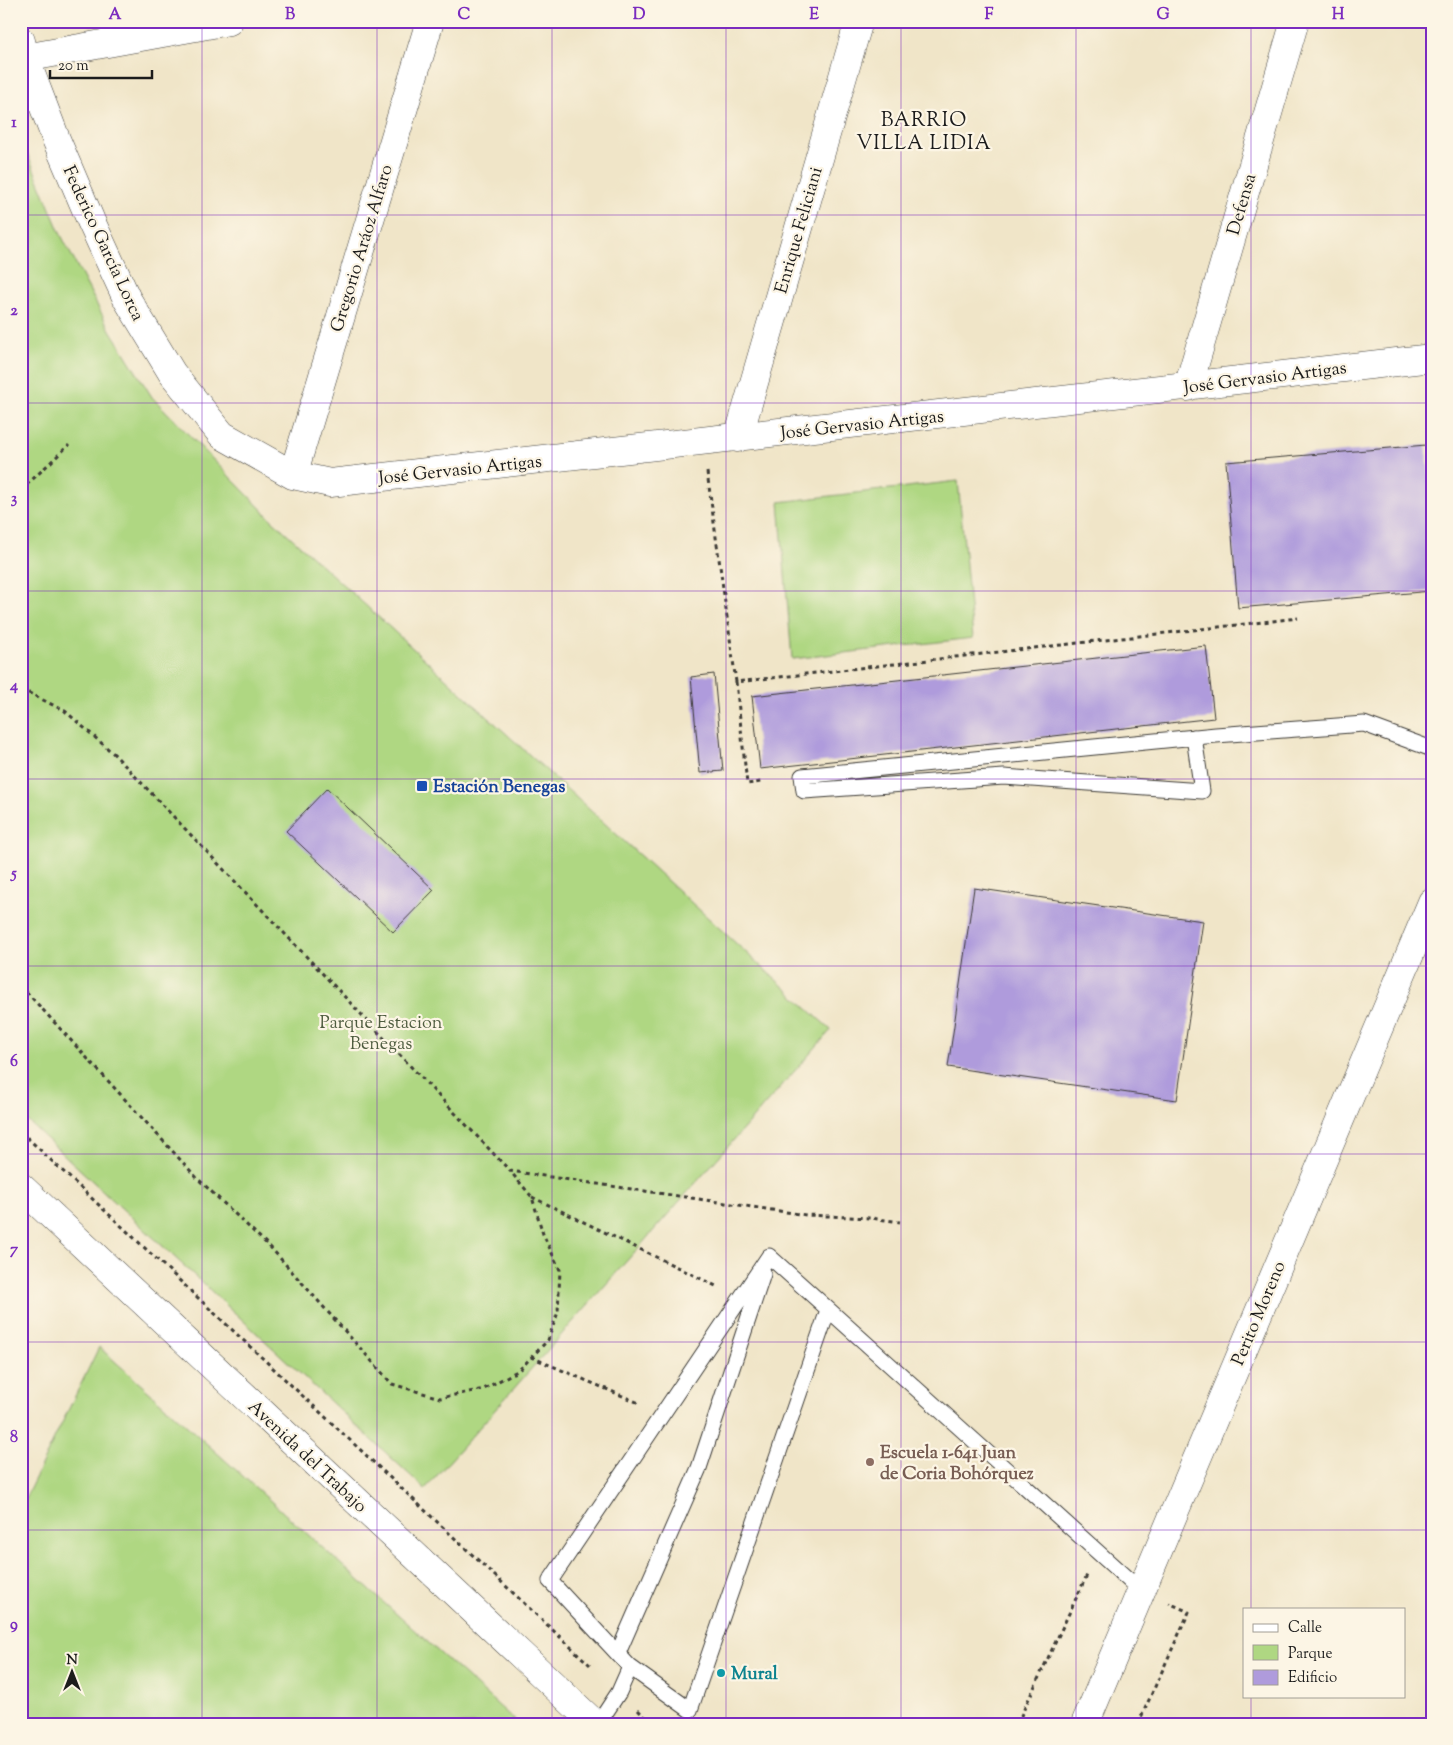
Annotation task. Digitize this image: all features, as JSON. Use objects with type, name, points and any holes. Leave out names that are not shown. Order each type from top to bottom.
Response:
[{"type":"street","points":[[23,50],[229,21]]},
{"type":"street","name":"Gregorio Aráoz Alfaro","points":[[293,476],[430,21]]},
{"type":"street","name":"Enrique Feliciani","points":[[738,438],[859,21]]},
{"type":"street","name":"Defensa","points":[[1188,387],[1295,21]]},
{"type":"street","name":"Federico García Lorca","points":[[23,50],[56,139],[99,239],[127,299],[172,374],[222,435],[293,476]]},
{"type":"street","name":"José Gervasio Artigas","points":[[293,476],[330,483],[1432,358]]},
{"type":"street","name":"Perito Moreno","points":[[1085,1724],[1432,902]]},
{"type":"street","name":"Avenida del Trabajo","points":[[21,1187],[597,1724]]},
{"type":"lane","points":[[1194,737],[1202,791],[1004,777],[804,791],[802,776],[1194,737],[1364,724],[1432,749]]},
{"type":"lane","points":[[769,1256],[1141,1591]]},
{"type":"lane","points":[[769,1256],[550,1581],[630,1666],[690,1710],[828,1310]]},
{"type":"lane","points":[[618,1653],[699,1468],[769,1256]]},
{"type":"lane","points":[[597,1724],[619,1692],[630,1666]]},
{"type":"path","points":[[21,490],[69,445]]},
{"type":"path","points":[[709,488],[736,682],[747,784],[761,782]]},
{"type":"path","points":[[736,682],[1298,618]]},
{"type":"path","points":[[21,689],[65,711],[115,755],[510,1171],[532,1197],[543,1234],[560,1270],[558,1312],[548,1340],[519,1370],[484,1389],[440,1398],[392,1384],[271,1248],[198,1180],[21,986]]},
{"type":"path","points":[[21,1132],[652,1724]]},
{"type":"path","points":[[510,1171],[806,1215],[871,1218],[900,1222]]},
{"type":"path","points":[[532,1197],[741,1298]]},
{"type":"path","points":[[531,1357],[663,1414]]},
{"type":"path","points":[[1017,1724],[1097,1552]]},
{"type":"path","points":[[1138,1724],[1189,1612],[1141,1591]]},
{"type":"green space","name":"Parque Estacion Benegas","points":[[21,138],[60,233],[110,330],[152,397],[271,519],[831,1030],[425,1489],[21,1115]]},
{"type":"green space","points":[[958,481],[973,638],[792,659],[779,502]]},
{"type":"green space","points":[[99,1347],[519,1724],[21,1724],[21,1507]]},
{"type":"building","points":[[1426,445],[1432,505],[1432,591],[1238,608],[1226,462]]},
{"type":"building","points":[[1206,646],[1214,718],[760,769],[752,696]]},
{"type":"building","points":[[714,674],[723,771],[700,773],[691,677]]},
{"type":"building","points":[[327,788],[434,890],[393,932],[286,831]]},
{"type":"building","points":[[974,888],[1203,921],[1177,1100],[948,1067]]},
{"type":"place","name":"Estación Benegas","points":[[422,786]]},
{"type":"place","name":"Escuela 1-641 Juan de Coria Bohórquez","points":[[870,1462]]},
{"type":"place","name":"Mural","points":[[721,1673]]},
{"type":"district","name":"BARRIO VILLA LIDIA","points":[[924,130]]}]
